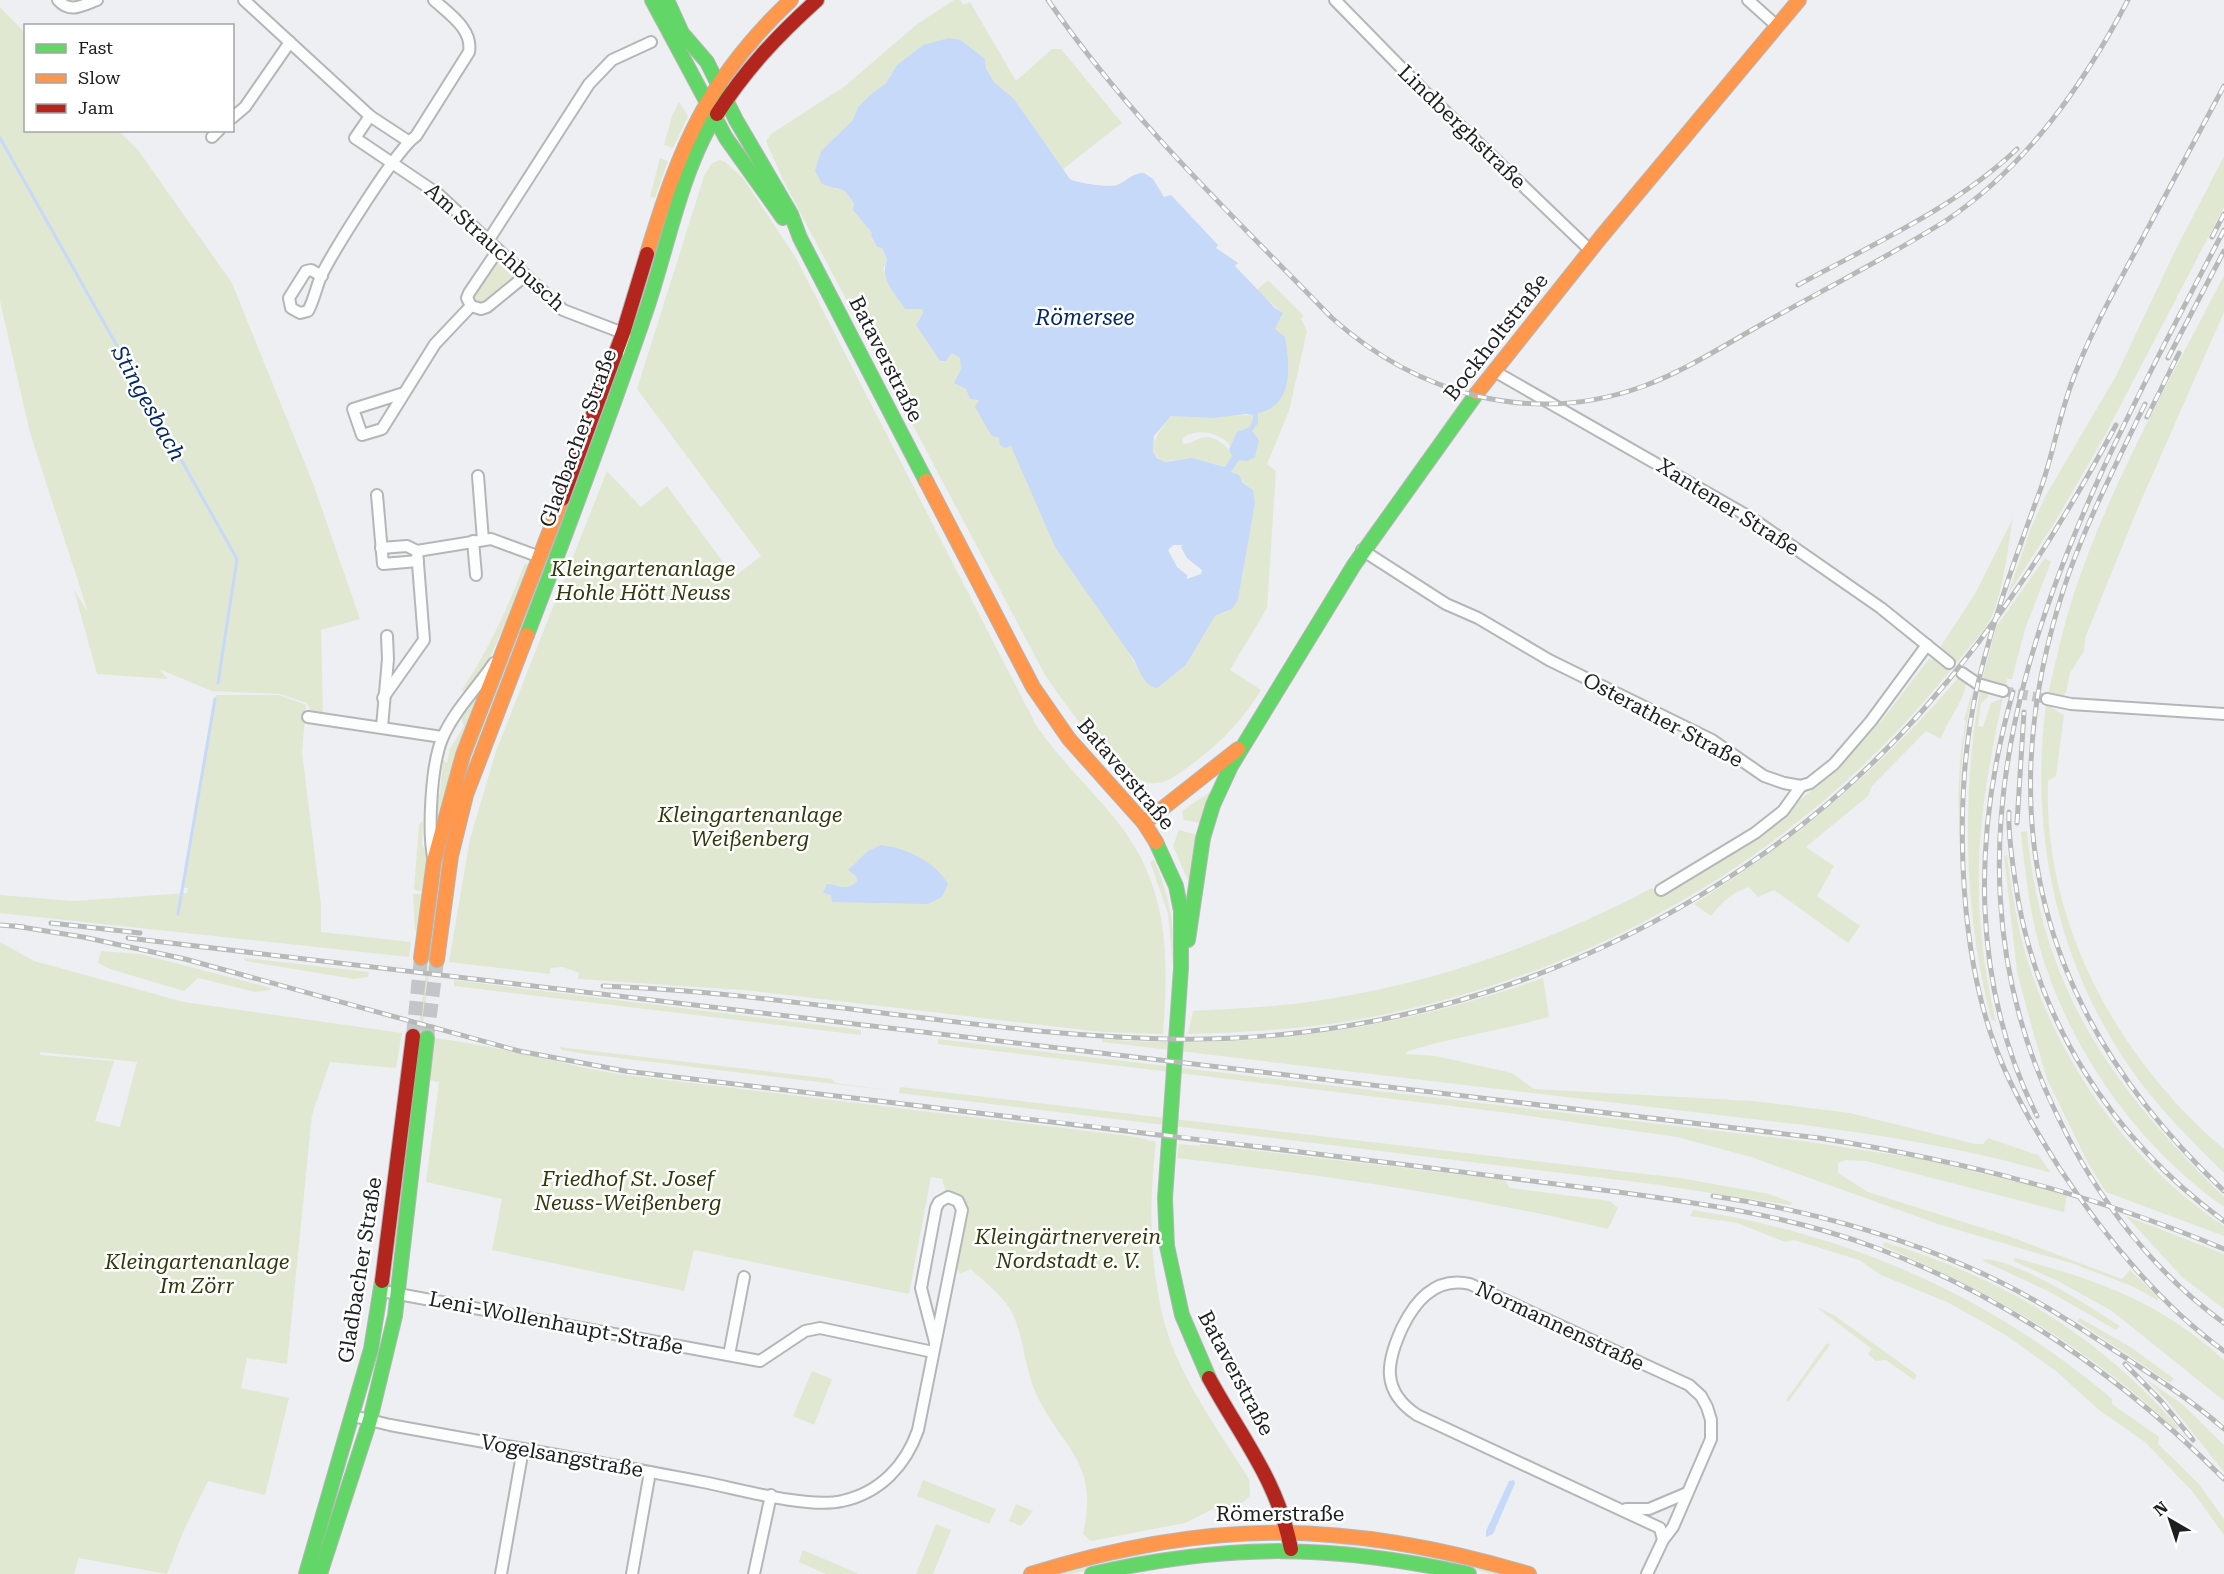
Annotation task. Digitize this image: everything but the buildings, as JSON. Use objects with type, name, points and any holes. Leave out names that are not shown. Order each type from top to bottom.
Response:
[{"type":"main road","name":"Bataverstraße","points":[[652,0],[714,118],[800,238]]},
{"type":"main road","name":"Bataverstraße","points":[[666,0],[674,19],[691,46],[707,62],[790,214],[800,238],[1033,687],[1068,739],[1144,823],[1161,850],[1176,886],[1181,911],[1182,968],[1165,1209],[1170,1275],[1178,1307],[1198,1356],[1277,1493],[1289,1531],[1291,1549]]},
{"type":"main road","name":"Gladbacher Straße","points":[[421,958],[434,861],[463,755],[540,557],[623,333],[669,181],[683,146],[706,100],[718,82],[757,32],[792,0]]},
{"type":"main road","name":"Gladbacher Straße","points":[[437,960],[452,856],[466,795],[623,379],[687,178],[714,118],[726,99],[770,43],[817,0]]},
{"type":"main road","name":"Bockholtstraße","points":[[1182,968],[1204,831],[1224,781],[1362,550],[1494,371],[1798,0]]},
{"type":"main road","name":"Bockholtstraße","points":[[1144,823],[1228,759],[1257,724]]},
{"type":"main road","name":"Gladbacher Straße","points":[[306,1574],[371,1349],[420,1037],[400,1294],[370,1420],[340,1505],[320,1574]]},
{"type":"main road","name":"Römerstraße","points":[[1032,1574],[1101,1552],[1167,1539],[1225,1532],[1289,1531],[1350,1534],[1407,1542],[1450,1551],[1529,1574]]},
{"type":"main road","name":"Römerstraße","points":[[1092,1574],[1150,1560],[1255,1547],[1376,1555],[1469,1574]]},
{"type":"street","points":[[58,0],[66,7],[74,8],[97,0]]},
{"type":"street","points":[[244,0],[370,116],[408,141]]},
{"type":"street","points":[[322,276],[393,162],[408,141],[416,136],[469,52],[470,40],[460,24],[434,0]]},
{"type":"street","name":"Lindberghstraße","points":[[1335,0],[1426,93],[1591,251]]},
{"type":"street","points":[[1748,0],[1777,26]]},
{"type":"street","points":[[234,116],[245,107],[290,42]]},
{"type":"street","points":[[488,242],[588,84],[612,60],[651,42]]},
{"type":"street","name":"Am Strauchbusch","points":[[370,116],[355,138],[438,194],[563,310],[623,333]]},
{"type":"street","points":[[498,250],[469,293],[467,298],[471,306],[481,309],[487,306],[525,276]]},
{"type":"street","points":[[404,393],[353,409],[363,435],[382,429],[435,344],[471,306]]},
{"type":"street","points":[[623,333],[628,340],[629,351],[623,379]]},
{"type":"street","name":"Xantener Straße","points":[[1494,371],[1753,519],[1881,608],[1949,663]]},
{"type":"street","points":[[476,575],[478,476]]},
{"type":"street","points":[[376,495],[381,548]]},
{"type":"street","name":"Gladbacher Straße","points":[[418,556],[407,546],[381,548],[383,564],[418,556],[461,546],[478,540],[491,539],[540,557]]},
{"type":"street","name":"Osterather Straße","points":[[1362,550],[1446,604],[1478,618],[1553,662],[1712,740],[1764,776],[1801,786]]},
{"type":"street","points":[[383,698],[424,640],[418,556]]},
{"type":"street","points":[[381,727],[388,659],[387,636]]},
{"type":"street","points":[[1661,890],[1755,833],[1783,811],[1801,786],[1818,778],[1854,742],[1927,645]]},
{"type":"street","name":"Gladbacher Straße","points":[[434,861],[430,827],[437,753],[442,737],[501,653]]},
{"type":"street","points":[[1962,673],[1972,681],[2003,691]]},
{"type":"street","points":[[2047,699],[2071,704],[2224,714]]},
{"type":"street","points":[[308,717],[442,737]]},
{"type":"street","name":"Vogelsangstraße","points":[[353,1416],[771,1495],[840,1502],[867,1492],[894,1473],[904,1460],[918,1430],[962,1209],[958,1201],[948,1197],[939,1202],[936,1208],[921,1288],[934,1347]]},
{"type":"street","points":[[729,1355],[744,1277]]},
{"type":"street","name":"Normannenstraße","points":[[1647,1574],[1663,1539],[1673,1527],[1707,1452],[1712,1429],[1709,1414],[1701,1396],[1689,1385],[1470,1284],[1460,1282],[1442,1285],[1421,1298],[1409,1314],[1389,1362],[1391,1382],[1402,1403],[1417,1414],[1660,1528],[1663,1539]]},
{"type":"street","name":"Leni-Wollenhaupt-Straße","points":[[382,1290],[760,1361],[805,1331],[820,1328],[934,1347]]},
{"type":"street","points":[[501,1574],[523,1449]]},
{"type":"street","points":[[632,1574],[650,1472]]},
{"type":"street","name":"Normannenstraße","points":[[1623,1509],[1649,1509],[1687,1493]]},
{"type":"street","points":[[754,1574],[771,1495]]},
{"type":"green space","points":[[954,0],[960,0],[963,5],[970,2],[1016,81],[1052,49],[1061,49],[1122,123],[1063,169],[1014,99],[994,82],[986,68],[985,59],[961,40],[890,75],[886,83],[858,107],[854,120],[834,138],[835,189],[845,191],[855,203],[854,210],[872,233],[871,237],[877,247],[882,248],[887,261],[883,269],[905,309],[922,309],[923,313],[916,325],[940,361],[943,362],[952,353],[960,358],[966,389],[979,400],[1000,438],[1011,446],[1143,678],[1186,665],[1215,616],[1227,612],[1238,600],[1255,503],[1253,490],[1231,472],[1258,413],[1277,321],[1282,317],[1279,310],[1257,290],[1268,280],[1304,316],[1301,319],[1307,331],[1289,411],[1267,464],[1276,471],[1267,608],[1230,670],[1261,690],[1224,737],[1178,775],[1162,782],[1143,781],[1127,772],[1111,758],[1079,722],[1045,675],[783,180],[766,141],[771,134],[845,86],[916,25]]},
{"type":"green space","points":[[0,7],[24,32],[24,132],[120,132],[138,150],[232,283],[314,486],[360,619],[321,630],[323,717],[313,716],[307,703],[280,694],[212,691],[159,669],[168,679],[97,674],[74,590],[88,612],[30,433],[0,301]]},
{"type":"green space","points":[[679,102],[688,116],[673,148],[664,145],[672,116]]},
{"type":"green space","points":[[2224,156],[2224,207],[2104,437],[2055,522],[2008,594],[2031,528],[2046,495],[2116,376],[2174,253]]},
{"type":"green space","points":[[660,158],[668,161],[655,198],[650,197]]},
{"type":"green space","points":[[720,160],[743,178],[796,258],[1036,725],[1116,820],[1147,870],[1162,922],[1165,949],[1163,1034],[1102,1032],[744,990],[578,979],[579,973],[563,967],[550,968],[550,974],[449,962],[470,839],[496,751],[607,471],[641,507],[667,486],[734,577],[761,556],[637,389],[704,176],[712,163]]},
{"type":"green space","points":[[497,262],[513,277],[485,302],[476,302],[474,293]]},
{"type":"green space","points":[[2224,275],[2224,312],[2137,510],[2085,638],[2084,651],[2070,673],[2066,693],[2061,697],[2048,695],[2070,605],[2111,498]]},
{"type":"green space","points":[[621,357],[569,514],[462,787],[433,941],[418,1065],[414,1065],[441,852],[458,786]]},
{"type":"green space","points":[[1253,415],[1252,427],[1241,430],[1230,446],[1214,434],[1193,433],[1182,439],[1183,444],[1206,437],[1220,441],[1233,456],[1225,467],[1186,460],[1165,462],[1154,452],[1155,440],[1171,416]]},
{"type":"green space","points":[[577,427],[582,427],[543,527],[539,526]]},
{"type":"green space","points":[[2013,518],[1995,609],[1980,635],[1909,719],[1844,783],[1782,834],[1717,879],[1648,919],[1577,954],[1503,982],[1426,1005],[1309,1027],[1188,1034],[1193,1011],[1278,1006],[1329,999],[1413,982],[1495,957],[1575,925],[1652,888],[1658,894],[1756,836],[1833,773],[1882,720],[1929,659],[1939,660],[1947,666],[1953,659],[1944,653],[1941,646],[1975,594]]},
{"type":"green space","points":[[2045,558],[2051,562],[2025,629],[2012,679],[2007,679],[2006,687],[1982,680],[1996,627]]},
{"type":"green space","points":[[525,563],[529,565],[489,659],[473,689],[461,691],[497,629]]},
{"type":"green space","points":[[1958,678],[1966,682],[1965,689],[1941,739],[1926,731],[1872,786],[1868,796],[1806,847],[1834,866],[1817,896],[1860,926],[1848,943],[1774,890],[1758,897],[1749,887],[1743,889],[1719,906],[1711,916],[1694,904],[1767,855],[1835,801],[1899,742]]},
{"type":"green space","points":[[482,686],[457,750],[434,828],[435,798],[440,794],[443,760],[447,763],[450,749],[464,726],[461,716]]},
{"type":"green space","points":[[1973,688],[1963,746],[1960,789],[1964,899],[1959,832],[1959,787],[1962,743],[1966,721],[1964,720]]},
{"type":"green space","points":[[1980,691],[1988,693],[1988,697],[1981,703],[1978,726],[1983,727],[1991,703],[2003,698],[1987,781],[1979,859],[1982,938],[1987,979],[1996,1022],[1991,1019],[1975,938],[1968,856],[1970,774]]},
{"type":"green space","points":[[216,695],[279,695],[306,705],[302,752],[321,905],[321,932],[411,942],[409,957],[0,913],[0,895],[74,901],[187,893],[188,888],[184,888]]},
{"type":"green space","points":[[2046,704],[2064,715],[2056,776],[2048,781],[2050,834],[2058,886],[2074,936],[2094,984],[2120,1030],[2151,1074],[2186,1113],[2224,1149],[2224,1173],[2188,1137],[2143,1086],[2107,1031],[2085,987],[2068,942],[2055,896],[2046,848],[2042,800],[2042,752]]},
{"type":"green space","points":[[1210,792],[1213,794],[1201,823],[1184,820],[1182,811]]},
{"type":"green space","points":[[423,821],[422,845],[428,855],[423,891],[414,890],[419,824]]},
{"type":"green space","points":[[1179,830],[1197,835],[1190,885],[1173,846]]},
{"type":"green space","points":[[2027,831],[2035,888],[2048,940],[2067,988],[2089,1033],[2148,1116],[2184,1157],[2224,1197],[2224,1207],[2162,1155],[2135,1124],[2087,1057],[2068,1021],[2039,945],[2028,889],[2021,832]]},
{"type":"green space","points":[[2007,855],[2022,941],[2035,983],[2052,1024],[2073,1064],[2125,1137],[2189,1200],[2224,1226],[2224,1236],[2106,1192],[2088,1163],[2047,1079],[2017,972],[2004,856]]},
{"type":"green space","points":[[1154,860],[1164,886],[1170,912],[1175,968],[1173,967],[1168,913],[1150,862]]},
{"type":"green space","points":[[413,894],[423,894],[418,931],[415,931]]},
{"type":"green space","name":"Kleingartenanlage Im Zörr","points":[[0,942],[34,961],[184,1002],[402,1033],[396,1068],[330,1062],[312,1115],[287,1364],[247,1358],[241,1388],[289,1398],[265,1495],[208,1481],[183,1532],[167,1574],[79,1558],[74,1574],[0,1574]],"holes":[[[40,1052],[137,1062],[120,1127],[95,1121],[114,1061],[40,1055]]]},
{"type":"green space","points":[[101,951],[140,954],[271,988],[271,990],[255,992],[198,978],[184,991],[110,969],[98,963]]},
{"type":"green space","points":[[244,958],[369,972],[368,977],[354,979],[245,961]]},
{"type":"green space","points":[[1543,978],[1549,1017],[1425,1046],[1408,1051],[1406,1054],[1436,1056],[1512,1073],[1534,1089],[1753,1101],[1850,1113],[1975,1144],[1983,1144],[1988,1138],[2038,1155],[2051,1173],[1933,1145],[1812,1126],[1102,1042],[1102,1039],[1214,1042],[1326,1032],[1435,1011]]},
{"type":"green space","points":[[454,980],[861,1030],[861,1035],[454,986]]},
{"type":"green space","points":[[433,1038],[479,1045],[617,1074],[1137,1137],[1156,1142],[1152,1187],[1152,1232],[1155,1276],[1164,1321],[1170,1341],[1189,1382],[1249,1479],[1250,1496],[1234,1510],[1220,1514],[1213,1509],[1185,1523],[1091,1541],[1083,1534],[1087,1510],[1083,1473],[1037,1396],[1029,1375],[1015,1319],[1010,1309],[997,1293],[971,1269],[960,1274],[955,1267],[966,1208],[964,1198],[946,1192],[942,1179],[931,1177],[909,1294],[694,1250],[684,1291],[492,1250],[502,1199],[426,1182],[439,1082],[429,1080]]},
{"type":"green space","points":[[938,1039],[1803,1141],[1922,1159],[2067,1194],[2064,1212],[1866,1161],[1846,1160],[1838,1163],[1838,1173],[1868,1192],[2011,1237],[2122,1279],[2130,1270],[2159,1298],[2157,1300],[2134,1287],[2074,1264],[1938,1224],[1751,1157],[1677,1137],[1509,1113],[938,1044]]},
{"type":"green space","points":[[559,1047],[832,1079],[835,1083],[894,1091],[585,1054],[562,1050]]},
{"type":"green space","points":[[900,1087],[1680,1178],[1769,1194],[1793,1203],[1790,1205],[1645,1183],[899,1093]]},
{"type":"green space","points":[[1179,1144],[1200,1146],[1200,1144],[1505,1180],[1510,1188],[1610,1201],[1618,1208],[1608,1229],[1501,1206],[1394,1187],[1177,1158]]},
{"type":"green space","points":[[1693,1210],[1807,1235],[1862,1253],[1916,1275],[1967,1300],[2017,1329],[2066,1362],[2112,1399],[2112,1404],[2159,1437],[2158,1444],[2198,1483],[2224,1519],[2224,1535],[2192,1491],[2145,1442],[2099,1410],[2056,1371],[2004,1334],[1949,1303],[1881,1275],[1859,1260],[1794,1240],[1785,1242],[1737,1223],[1690,1216]]},
{"type":"green space","points":[[2126,1216],[2224,1254],[2224,1309],[2182,1277]]},
{"type":"green space","points":[[1884,1242],[1969,1273],[2045,1313],[2081,1337],[2115,1364],[2179,1428],[2176,1430],[2108,1373],[2038,1325],[1964,1283],[1883,1246]]},
{"type":"green space","points":[[2015,1258],[2100,1284],[2176,1322],[2224,1360],[2224,1401],[2112,1311],[2058,1281],[2013,1261]]},
{"type":"green space","points":[[1984,1259],[2016,1267],[2072,1296],[2120,1326],[2116,1330],[2050,1292],[1983,1261]]},
{"type":"green space","points":[[1816,1307],[1834,1315],[1917,1375],[1914,1380],[1886,1360],[1876,1361],[1868,1354],[1872,1349]]},
{"type":"green space","points":[[2080,1318],[2132,1348],[2174,1379],[2170,1383],[2077,1321]]},
{"type":"green space","points":[[1827,1343],[1830,1345],[1788,1402],[1786,1400]]},
{"type":"green space","points":[[812,1371],[832,1379],[814,1425],[793,1416]]},
{"type":"green space","points":[[2146,1379],[2182,1404],[2224,1445],[2224,1472],[2170,1404]]},
{"type":"green space","points":[[923,1480],[996,1509],[989,1524],[917,1496]]},
{"type":"green space","points":[[1016,1504],[1033,1511],[1021,1526],[1009,1521]]},
{"type":"green space","points":[[936,1524],[951,1530],[933,1574],[916,1574]]},
{"type":"green space","points":[[1252,1536],[1252,1540],[1170,1548],[1072,1574],[1049,1574],[1143,1549]]},
{"type":"green space","points":[[1323,1538],[1438,1554],[1511,1574],[1491,1574],[1397,1551],[1323,1543]]},
{"type":"green space","points":[[803,1550],[859,1574],[826,1574],[799,1562]]},
{"type":"water","name":"Römersee","points":[[949,38],[961,40],[985,59],[986,68],[994,82],[1014,99],[1073,181],[1108,186],[1117,185],[1140,173],[1153,179],[1164,197],[1171,195],[1218,245],[1216,248],[1238,263],[1235,266],[1275,308],[1283,313],[1275,329],[1285,337],[1287,348],[1288,372],[1284,393],[1270,409],[1258,413],[1258,423],[1252,431],[1259,440],[1255,457],[1247,461],[1239,460],[1231,472],[1239,475],[1242,482],[1253,490],[1255,503],[1238,600],[1232,609],[1215,616],[1186,665],[1157,688],[1152,687],[1142,677],[1134,660],[1055,547],[1011,446],[1005,448],[1000,445],[999,438],[991,435],[975,407],[979,400],[970,399],[966,389],[954,383],[961,369],[960,358],[952,353],[946,361],[940,361],[916,325],[923,313],[922,309],[905,309],[893,291],[885,273],[887,260],[882,248],[877,247],[871,236],[872,233],[853,210],[854,203],[845,191],[822,184],[815,171],[821,151],[853,120],[858,107],[886,83],[897,65],[923,45]],"holes":[[[1253,415],[1252,423],[1249,427],[1237,432],[1229,449],[1232,456],[1225,467],[1192,458],[1165,462],[1157,458],[1153,451],[1154,436],[1171,416],[1214,418]],[[1173,545],[1183,545],[1181,547],[1187,558],[1202,570],[1201,574],[1187,579],[1187,575],[1177,567],[1168,550]]]},
{"type":"water","points":[[881,845],[910,853],[936,869],[948,884],[942,897],[928,904],[832,902],[831,895],[823,893],[827,884],[845,887],[853,885],[857,881],[856,876],[848,870],[868,851]]},
{"type":"water","points":[[1514,1480],[1515,1483],[1493,1534],[1486,1537],[1486,1531],[1509,1481]]},
{"type":"waterway","name":"Stingesbach","points":[[0,138],[237,559],[218,683]]},
{"type":"waterway","name":"Stingesbach","points":[[178,914],[215,699]]},
{"type":"tunnel","points":[[2003,691],[2047,699]]},
{"type":"tunnel","points":[[413,1036],[421,958]]},
{"type":"tunnel","points":[[427,1038],[437,960]]},
{"type":"railway","points":[[1048,0],[1112,85],[1183,165],[1332,318],[1366,345],[1401,367],[1439,384],[1478,396],[1519,403],[1560,404],[1602,398],[1644,386],[1677,371],[1883,258],[1947,220],[1976,198],[2028,149],[2092,63],[2128,0]]},
{"type":"railway","points":[[2224,86],[2103,313],[2081,358],[2070,388],[2046,474],[1984,658],[1970,726],[1962,819],[1967,917],[1974,965],[1984,1010],[2010,1082],[2060,1169],[2114,1244],[2177,1312],[2224,1351]]},
{"type":"railway","points":[[1798,285],[1884,240],[1940,207],[1993,170],[2017,149]]},
{"type":"railway","points":[[2212,237],[2224,214]]},
{"type":"railway","points":[[2224,230],[2116,441],[2069,549],[2030,660],[2006,772],[2000,886],[2016,1001],[2058,1117],[2073,1147],[2108,1204],[2150,1256],[2173,1280],[2224,1323]]},
{"type":"railway","points":[[2168,358],[2224,251]]},
{"type":"railway","points":[[2147,417],[2179,353]]},
{"type":"railway","points":[[2145,404],[2077,551],[2044,662],[2032,747],[2032,829],[2046,907],[2072,982],[2110,1055],[2161,1124],[2224,1191]]},
{"type":"railway","points":[[603,986],[744,997],[1026,1030],[1167,1039],[1273,1035],[1378,1020],[1481,994],[1581,957],[1676,910],[1765,853],[1848,786],[1923,710],[1978,643],[2051,537],[2116,425]]},
{"type":"railway","points":[[2013,692],[1990,799],[1985,853],[1985,907],[1989,960],[1999,1013],[2015,1065],[2037,1116]]},
{"type":"railway","points":[[2017,823],[2024,712]]},
{"type":"railway","points":[[2009,812],[2015,880],[2025,931],[2040,980],[2060,1027],[2085,1072],[2114,1114],[2147,1153],[2184,1189],[2224,1221]]},
{"type":"railway","points":[[51,923],[140,933]]},
{"type":"railway","points":[[0,925],[24,927]]},
{"type":"railway","points":[[15,926],[83,937],[185,959],[519,1051],[625,1071],[1563,1185],[1748,1212],[1811,1227],[1843,1236],[1924,1267],[2017,1316],[2062,1344],[2146,1407],[2224,1479]]},
{"type":"railway","points":[[128,938],[1819,1138],[1923,1157],[2025,1181],[2175,1229],[2224,1249]]},
{"type":"railway","points":[[1713,1196],[1788,1210],[1864,1229],[1902,1241],[1974,1270],[2024,1294],[2086,1332],[2179,1394],[2224,1429]]},
{"type":"railway","points":[[2125,1364],[2162,1402],[2193,1440]]},
{"type":"traffic: fast","points":[[652,0],[726,138],[783,218]]},
{"type":"traffic: fast","points":[[667,0],[682,33],[707,62],[736,120],[791,214],[800,238],[926,481]]},
{"type":"traffic: fast","points":[[527,635],[632,352],[694,159],[717,114]]},
{"type":"traffic: fast","points":[[1188,940],[1203,838],[1213,805],[1231,766],[1354,565],[1477,393]]},
{"type":"traffic: fast","points":[[1156,842],[1176,886],[1181,911],[1181,968],[1165,1198],[1167,1246],[1182,1315],[1209,1378]]},
{"type":"traffic: fast","points":[[320,1574],[370,1420],[395,1316],[427,1038]]},
{"type":"traffic: fast","points":[[306,1574],[371,1349],[382,1281]]},
{"type":"traffic: fast","points":[[1092,1574],[1189,1557],[1235,1552],[1280,1551],[1372,1557],[1469,1574]]},
{"type":"traffic: slow","points":[[647,254],[672,180],[700,116],[738,58],[762,29],[791,0]]},
{"type":"traffic: slow","points":[[1477,393],[1601,237],[1799,0]]},
{"type":"traffic: slow","points":[[926,481],[1033,687],[1069,739],[1144,823],[1156,842]]},
{"type":"traffic: slow","points":[[421,958],[434,861],[463,755],[562,499]]},
{"type":"traffic: slow","points":[[437,960],[451,856],[466,795],[527,635]]},
{"type":"traffic: slow","points":[[1144,823],[1238,749]]},
{"type":"traffic: slow","points":[[1031,1574],[1097,1556],[1159,1543],[1220,1535],[1280,1533],[1340,1536],[1401,1543],[1463,1556],[1529,1574]]},
{"type":"traffic: jam","points":[[717,114],[739,82],[763,54],[817,0]]},
{"type":"traffic: jam","points":[[562,499],[623,333],[647,254]]},
{"type":"traffic: jam","points":[[382,1281],[413,1036]]},
{"type":"traffic: jam","points":[[1209,1378],[1268,1481],[1285,1525],[1291,1549]]},
{"type":"park label","name":"Kleingartenanlage Hohle Hött Neuss","points":[[643,581]]},
{"type":"park label","name":"Kleingartenanlage Weißenberg","points":[[750,827]]},
{"type":"park label","name":"Friedhof St. Josef Neuss-Weißenberg","points":[[628,1191]]},
{"type":"park label","name":"Kleingärtnerverein Nordstadt e. V.","points":[[1068,1249]]}]
